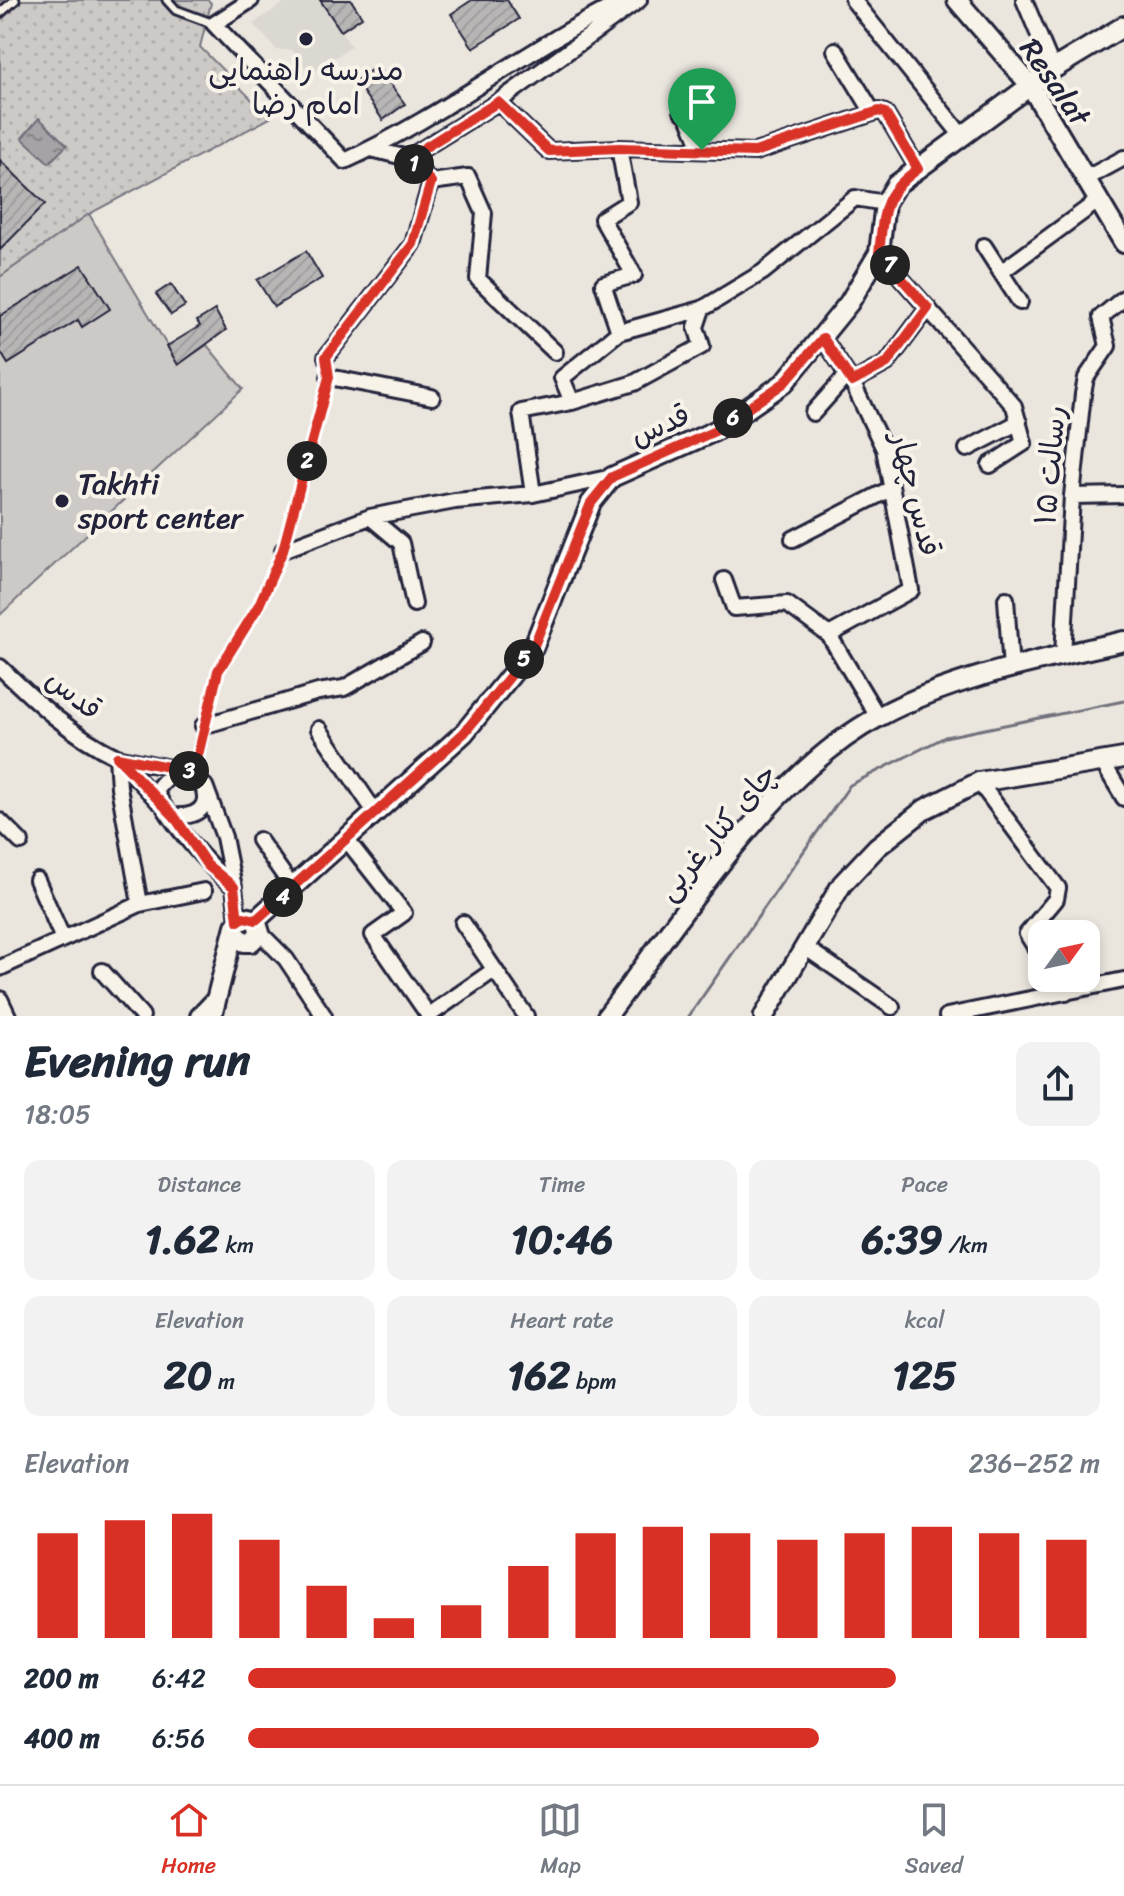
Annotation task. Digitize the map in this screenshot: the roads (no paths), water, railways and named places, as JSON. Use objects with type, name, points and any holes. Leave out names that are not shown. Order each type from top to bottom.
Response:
[{"type":"street","points":[[221,0],[233,12]]},
{"type":"street","points":[[251,0],[214,24],[345,161],[449,107],[576,24],[625,0]]},
{"type":"street","points":[[408,158],[498,102],[639,0]]},
{"type":"street","points":[[853,0],[962,136]]},
{"type":"street","name":"Resalat","points":[[957,0],[1030,85],[1124,243]]},
{"type":"street","points":[[1024,0],[1053,69]]},
{"type":"street","points":[[572,402],[562,378],[619,332],[702,309],[763,272],[855,198],[885,203],[896,185],[1030,85],[1124,26]]},
{"type":"street","points":[[835,50],[872,111]]},
{"type":"street","points":[[498,102],[549,151],[619,148],[755,152],[872,111],[885,113],[918,169]]},
{"type":"street","points":[[682,111],[688,116],[702,150]]},
{"type":"street","points":[[619,148],[629,202],[602,219],[634,275],[603,284],[619,332]]},
{"type":"street","points":[[371,149],[408,158],[431,182]]},
{"type":"street","points":[[1085,179],[1124,158]]},
{"type":"street","points":[[431,182],[468,177],[484,213],[478,279],[555,352]]},
{"type":"street","points":[[326,357],[413,244],[431,182]]},
{"type":"street","points":[[1001,272],[1099,200]]},
{"type":"street","name":"قدس","points":[[249,928],[464,733],[533,648],[591,503],[612,477],[715,431],[784,383],[823,338],[879,253],[885,203]]},
{"type":"street","points":[[984,246],[1020,302]]},
{"type":"street","points":[[879,253],[1014,406],[1024,443],[990,465]]},
{"type":"street","name":"رسالت ۱۵","points":[[1063,655],[1072,496],[1086,378],[1108,346],[1101,317],[1124,298]]},
{"type":"street","points":[[813,413],[849,378],[887,363],[928,308]]},
{"type":"street","points":[[533,494],[521,412],[572,402],[634,383],[702,346],[696,327],[702,309]]},
{"type":"street","name":"قدس چهار","points":[[823,338],[849,378],[884,449],[911,590],[829,635]]},
{"type":"street","points":[[329,377],[432,397]]},
{"type":"street","points":[[967,449],[1019,422]]},
{"type":"street","points":[[283,550],[370,517],[455,501],[533,494],[612,477]]},
{"type":"street","points":[[793,539],[890,489]]},
{"type":"street","points":[[1072,496],[1124,495]]},
{"type":"street","points":[[370,517],[401,543],[414,604]]},
{"type":"street","points":[[724,580],[734,608],[787,604],[829,635],[878,717]]},
{"type":"street","points":[[1006,599],[1011,669]]},
{"type":"street","name":"چای کنار غربی","points":[[607,1016],[767,806],[819,757],[878,717],[950,686],[1124,641]]},
{"type":"street","points":[[203,726],[318,692],[344,688],[422,643]]},
{"type":"street","name":"قدس","points":[[1,670],[49,714],[93,745],[117,757]]},
{"type":"street","points":[[319,729],[375,812]]},
{"type":"street","points":[[117,757],[187,771],[205,786],[224,837],[234,887],[249,928],[286,959],[324,1016]]},
{"type":"street","points":[[117,757],[168,811],[192,815],[204,808],[208,800],[205,786]]},
{"type":"street","points":[[117,757],[119,787],[140,904]]},
{"type":"street","points":[[764,1016],[842,884],[877,847],[925,809],[979,782],[1124,758]]},
{"type":"street","points":[[1103,763],[1124,798]]},
{"type":"street","points":[[187,771],[169,775],[156,791],[207,865],[234,887]]},
{"type":"street","points":[[979,782],[1058,888],[1056,899],[1039,920]]},
{"type":"street","points":[[0,821],[21,842]]},
{"type":"street","points":[[346,839],[404,913],[373,935],[429,1016],[494,970]]},
{"type":"street","points":[[259,840],[293,888]]},
{"type":"street","points":[[37,880],[63,939]]},
{"type":"street","points":[[0,968],[140,904],[204,891]]},
{"type":"street","points":[[463,923],[526,1016]]},
{"type":"street","points":[[212,1016],[249,928]]},
{"type":"street","points":[[806,948],[892,1007]]},
{"type":"street","points":[[102,971],[142,1016]]},
{"type":"street","points":[[1100,981],[1124,980]]},
{"type":"street","points":[[947,1016],[1030,992]]},
{"type":"street","points":[[198,1016],[219,995]]},
{"type":"street","points":[[0,999],[8,1016]]},
{"type":"lane","points":[[0,13],[15,0]]},
{"type":"lane","points":[[167,0],[176,10],[214,24]]},
{"type":"water","points":[[39,118],[67,145],[49,163],[22,138]]},
{"type":"waterway","points":[[689,1016],[850,785],[945,737],[1124,701]]},
{"type":"place","name":"مدرسه راهنمایی امام رضا","points":[[306,39]]},
{"type":"place","name":"Takhti sport center","points":[[62,501]]}]
